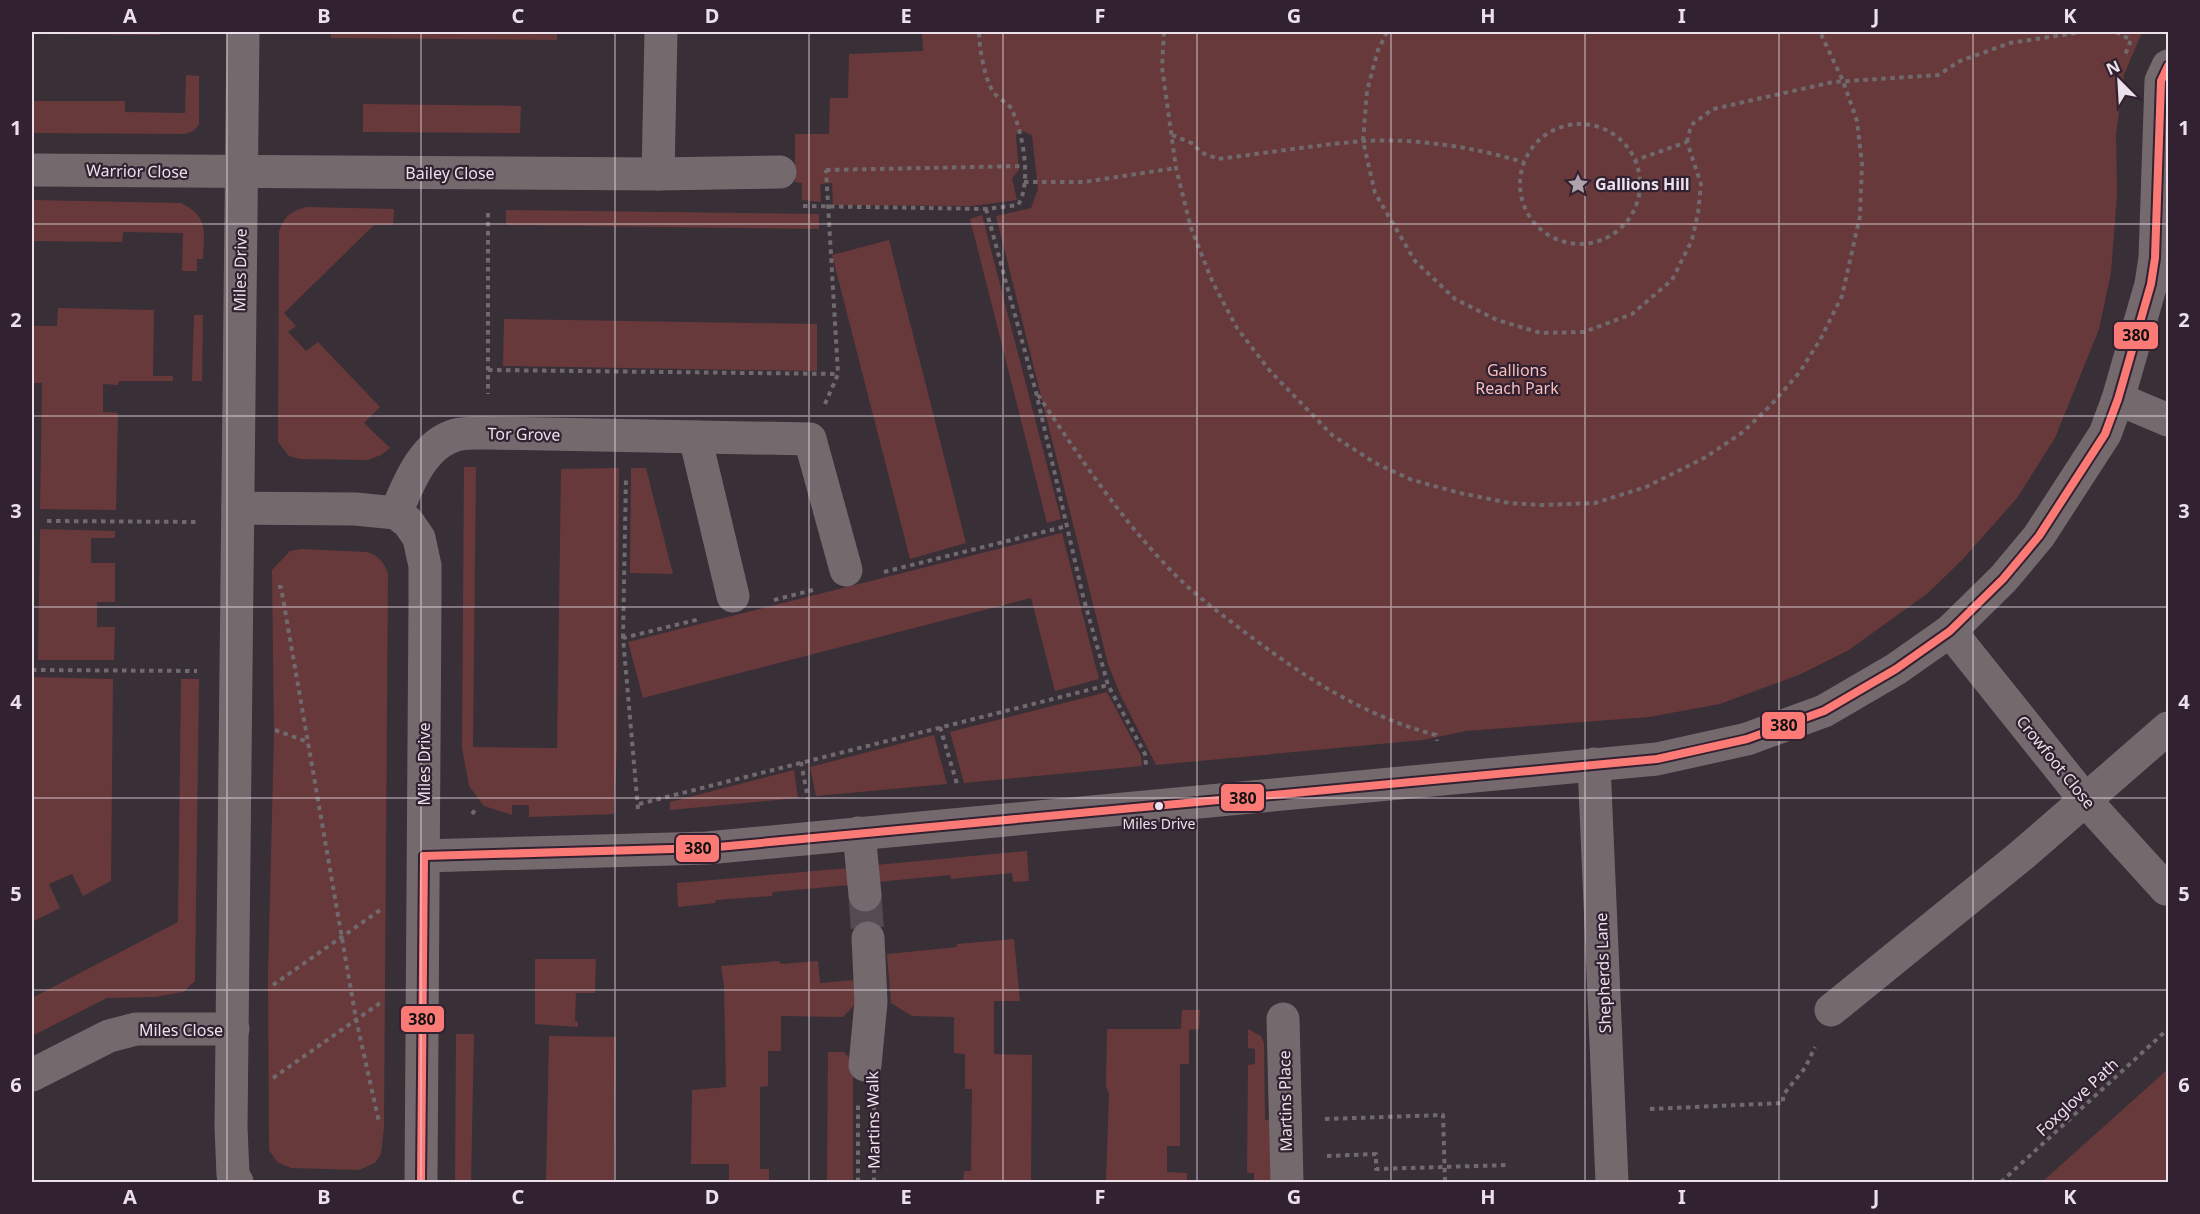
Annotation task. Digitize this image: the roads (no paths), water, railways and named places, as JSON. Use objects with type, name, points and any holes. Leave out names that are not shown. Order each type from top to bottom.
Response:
[{"type":"street","name":"Miles Drive","points":[[237,1182],[233,1175],[231,1127],[243,32]]},
{"type":"street","points":[[658,174],[661,32]]},
{"type":"street","points":[[424,856],[707,848],[1657,759],[1747,739],[1824,711],[1896,669],[1950,631],[2003,579],[2039,536],[2105,434],[2118,399],[2151,284],[2155,258],[2161,81],[2169,66]]},
{"type":"street","name":"Warrior Close","points":[[32,170],[242,172]]},
{"type":"street","name":"Bailey Close","points":[[242,172],[658,174],[783,171]]},
{"type":"street","points":[[2118,399],[2169,420]]},
{"type":"street","name":"Tor Grove","points":[[396,513],[416,471],[435,445],[456,434],[810,439],[846,570]]},
{"type":"street","points":[[694,436],[733,596]]},
{"type":"street","points":[[238,508],[355,509],[396,513]]},
{"type":"street","name":"Miles Drive","points":[[396,513],[408,522],[419,538],[425,566],[421,1182]]},
{"type":"street","name":"Crowfoot Close","points":[[1950,631],[2086,801],[2166,889]]},
{"type":"street","points":[[1831,1010],[2086,801],[2169,728]]},
{"type":"street","name":"Shepherds Lane","points":[[1594,764],[1612,1182]]},
{"type":"street","points":[[859,833],[865,895]]},
{"type":"street","name":"Martins Walk","points":[[865,1065],[871,1002],[868,938]]},
{"type":"street","name":"Martins Place","points":[[1283,1019],[1287,1182]]},
{"type":"street","name":"Miles Close","points":[[32,1075],[109,1036],[136,1029],[233,1029]]},
{"type":"tunnel","points":[[865,895],[868,938]]},
{"type":"place","name":"Gallions Hill","points":[[1578,184]]},
{"type":"place","name":"Miles Drive","points":[[1159,806]]},
{"type":"park label","name":"Gallions Reach Park","points":[[1517,379]]}]
